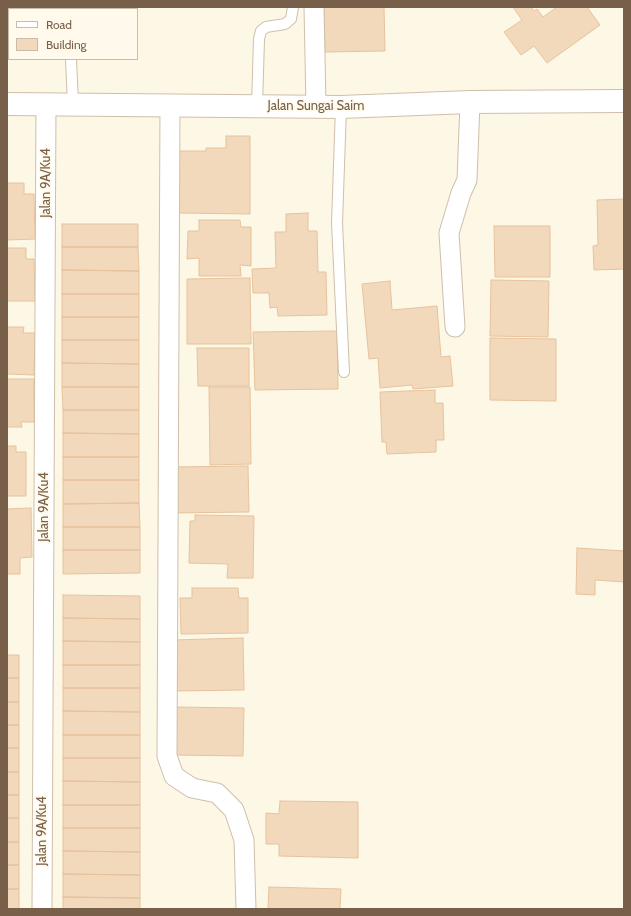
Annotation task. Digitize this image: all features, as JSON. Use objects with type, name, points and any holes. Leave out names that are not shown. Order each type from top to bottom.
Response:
[{"type":"street","points":[[314,7],[316,106]]},
{"type":"street","name":"Jalan Sungai Saim","points":[[7,104],[341,107],[470,102],[624,101]]},
{"type":"street","points":[[456,326],[449,233],[467,180],[470,102]]},
{"type":"street","name":"Jalan 9A/Ku4","points":[[42,909],[46,104]]},
{"type":"street","points":[[170,105],[167,756],[174,776],[192,788],[217,793],[234,810],[244,840],[246,909]]},
{"type":"lane","points":[[257,106],[259,39],[261,32],[266,27],[285,24],[291,19],[293,7]]},
{"type":"lane","points":[[72,60],[73,104]]},
{"type":"lane","points":[[341,107],[338,223],[344,372]]},
{"type":"building","points":[[324,7],[384,7],[385,51],[325,52]]},
{"type":"building","points":[[513,7],[531,7],[534,11],[537,9],[543,17],[557,7],[587,7],[600,25],[547,63],[534,46],[521,55],[504,32],[522,20]]},
{"type":"building","points":[[226,136],[250,136],[250,214],[179,213],[179,151],[206,151],[206,148],[226,148]]},
{"type":"building","points":[[7,183],[24,183],[24,194],[34,194],[35,239],[7,240]]},
{"type":"building","points":[[624,199],[624,269],[594,270],[593,246],[598,245],[597,200]]},
{"type":"building","points":[[308,213],[308,231],[317,231],[318,272],[326,272],[327,315],[278,316],[277,307],[270,308],[269,293],[253,293],[252,269],[276,268],[275,232],[286,232],[286,214]]},
{"type":"building","points":[[199,220],[240,220],[241,227],[251,227],[251,266],[240,265],[241,276],[199,276],[199,258],[187,259],[188,231],[199,231]]},
{"type":"building","points":[[62,224],[138,224],[138,247],[62,247]]},
{"type":"building","points":[[494,226],[550,226],[550,277],[495,277]]},
{"type":"building","points":[[62,247],[138,247],[139,271],[62,270]]},
{"type":"building","points":[[7,248],[26,248],[26,259],[34,259],[35,301],[7,301]]},
{"type":"building","points":[[62,270],[139,271],[139,294],[62,294]]},
{"type":"building","points":[[250,278],[251,344],[187,344],[187,279]]},
{"type":"building","points":[[491,280],[549,281],[548,337],[490,336]]},
{"type":"building","points":[[390,281],[392,310],[437,306],[441,357],[450,356],[453,386],[413,389],[412,385],[380,388],[378,358],[369,359],[362,284]]},
{"type":"building","points":[[62,294],[139,294],[139,317],[62,317]]},
{"type":"building","points":[[62,317],[139,317],[139,340],[62,340]]},
{"type":"building","points":[[7,327],[24,327],[23,333],[35,333],[34,375],[7,374]]},
{"type":"building","points":[[337,331],[338,389],[255,390],[253,332]]},
{"type":"building","points":[[490,338],[556,339],[556,401],[490,400]]},
{"type":"building","points":[[62,340],[139,340],[139,364],[62,363]]},
{"type":"building","points":[[197,348],[249,348],[249,386],[198,386]]},
{"type":"building","points":[[62,363],[139,364],[139,387],[62,387]]},
{"type":"building","points":[[7,379],[34,379],[34,422],[21,422],[22,427],[7,427]]},
{"type":"building","points":[[62,387],[139,387],[139,410],[63,410]]},
{"type":"building","points":[[209,387],[250,387],[251,464],[210,465]]},
{"type":"building","points":[[435,390],[435,403],[443,403],[444,440],[436,440],[436,452],[387,454],[386,442],[382,442],[380,392]]},
{"type":"building","points":[[63,410],[139,410],[139,434],[63,433]]},
{"type":"building","points":[[63,433],[139,434],[139,457],[63,457]]},
{"type":"building","points":[[7,446],[16,446],[16,452],[26,452],[26,496],[7,496]]},
{"type":"building","points":[[63,457],[139,457],[139,480],[63,480]]},
{"type":"building","points":[[248,466],[249,512],[171,513],[170,467]]},
{"type":"building","points":[[63,480],[139,480],[139,503],[63,504]]},
{"type":"building","points":[[139,503],[140,527],[63,527],[63,504]]},
{"type":"building","points":[[31,508],[32,557],[20,558],[20,574],[7,574],[7,509]]},
{"type":"building","points":[[195,515],[254,516],[253,578],[227,578],[228,564],[189,563],[190,521],[195,521]]},
{"type":"building","points":[[63,527],[140,527],[140,550],[63,550]]},
{"type":"building","points":[[577,548],[624,551],[624,582],[595,580],[595,595],[576,594]]},
{"type":"building","points":[[63,550],[140,550],[140,573],[63,574]]},
{"type":"building","points":[[192,588],[238,588],[239,598],[248,598],[248,633],[181,634],[180,598],[192,598]]},
{"type":"building","points":[[63,595],[140,596],[140,619],[63,618]]},
{"type":"building","points":[[63,618],[140,619],[140,642],[63,641]]},
{"type":"building","points":[[243,638],[244,690],[174,691],[173,640]]},
{"type":"building","points":[[63,641],[140,642],[140,665],[63,665]]},
{"type":"building","points":[[7,655],[19,655],[19,678],[7,678]]},
{"type":"building","points":[[63,665],[140,665],[140,688],[63,688]]},
{"type":"building","points":[[7,678],[19,678],[19,702],[7,702]]},
{"type":"building","points":[[63,688],[140,688],[140,712],[63,711]]},
{"type":"building","points":[[7,702],[19,702],[19,725],[7,725]]},
{"type":"building","points":[[174,707],[244,708],[243,756],[174,755]]},
{"type":"building","points":[[63,711],[140,712],[140,735],[63,735]]},
{"type":"building","points":[[7,725],[19,725],[19,748],[7,748]]},
{"type":"building","points":[[63,735],[140,735],[140,758],[63,758]]},
{"type":"building","points":[[7,748],[19,748],[19,772],[7,772]]},
{"type":"building","points":[[63,758],[140,758],[140,782],[63,781]]},
{"type":"building","points":[[7,772],[19,772],[19,795],[7,795]]},
{"type":"building","points":[[63,781],[140,782],[140,805],[63,805]]},
{"type":"building","points":[[7,795],[19,795],[19,818],[7,818]]},
{"type":"building","points":[[280,801],[358,802],[358,858],[279,856],[279,844],[266,844],[266,813],[279,814]]},
{"type":"building","points":[[63,805],[140,805],[140,828],[63,828]]},
{"type":"building","points":[[7,818],[19,818],[19,842],[7,842]]},
{"type":"building","points":[[63,828],[140,828],[140,852],[63,851]]},
{"type":"building","points":[[7,842],[19,842],[19,865],[7,865]]},
{"type":"building","points":[[63,851],[140,852],[140,875],[63,874]]},
{"type":"building","points":[[7,865],[19,865],[19,889],[7,889]]},
{"type":"building","points":[[63,874],[140,875],[140,898],[63,897]]},
{"type":"building","points":[[269,887],[341,889],[340,909],[268,909]]},
{"type":"building","points":[[7,889],[19,889],[19,909],[7,909]]},
{"type":"building","points":[[63,897],[140,898],[140,909],[63,909]]}]
